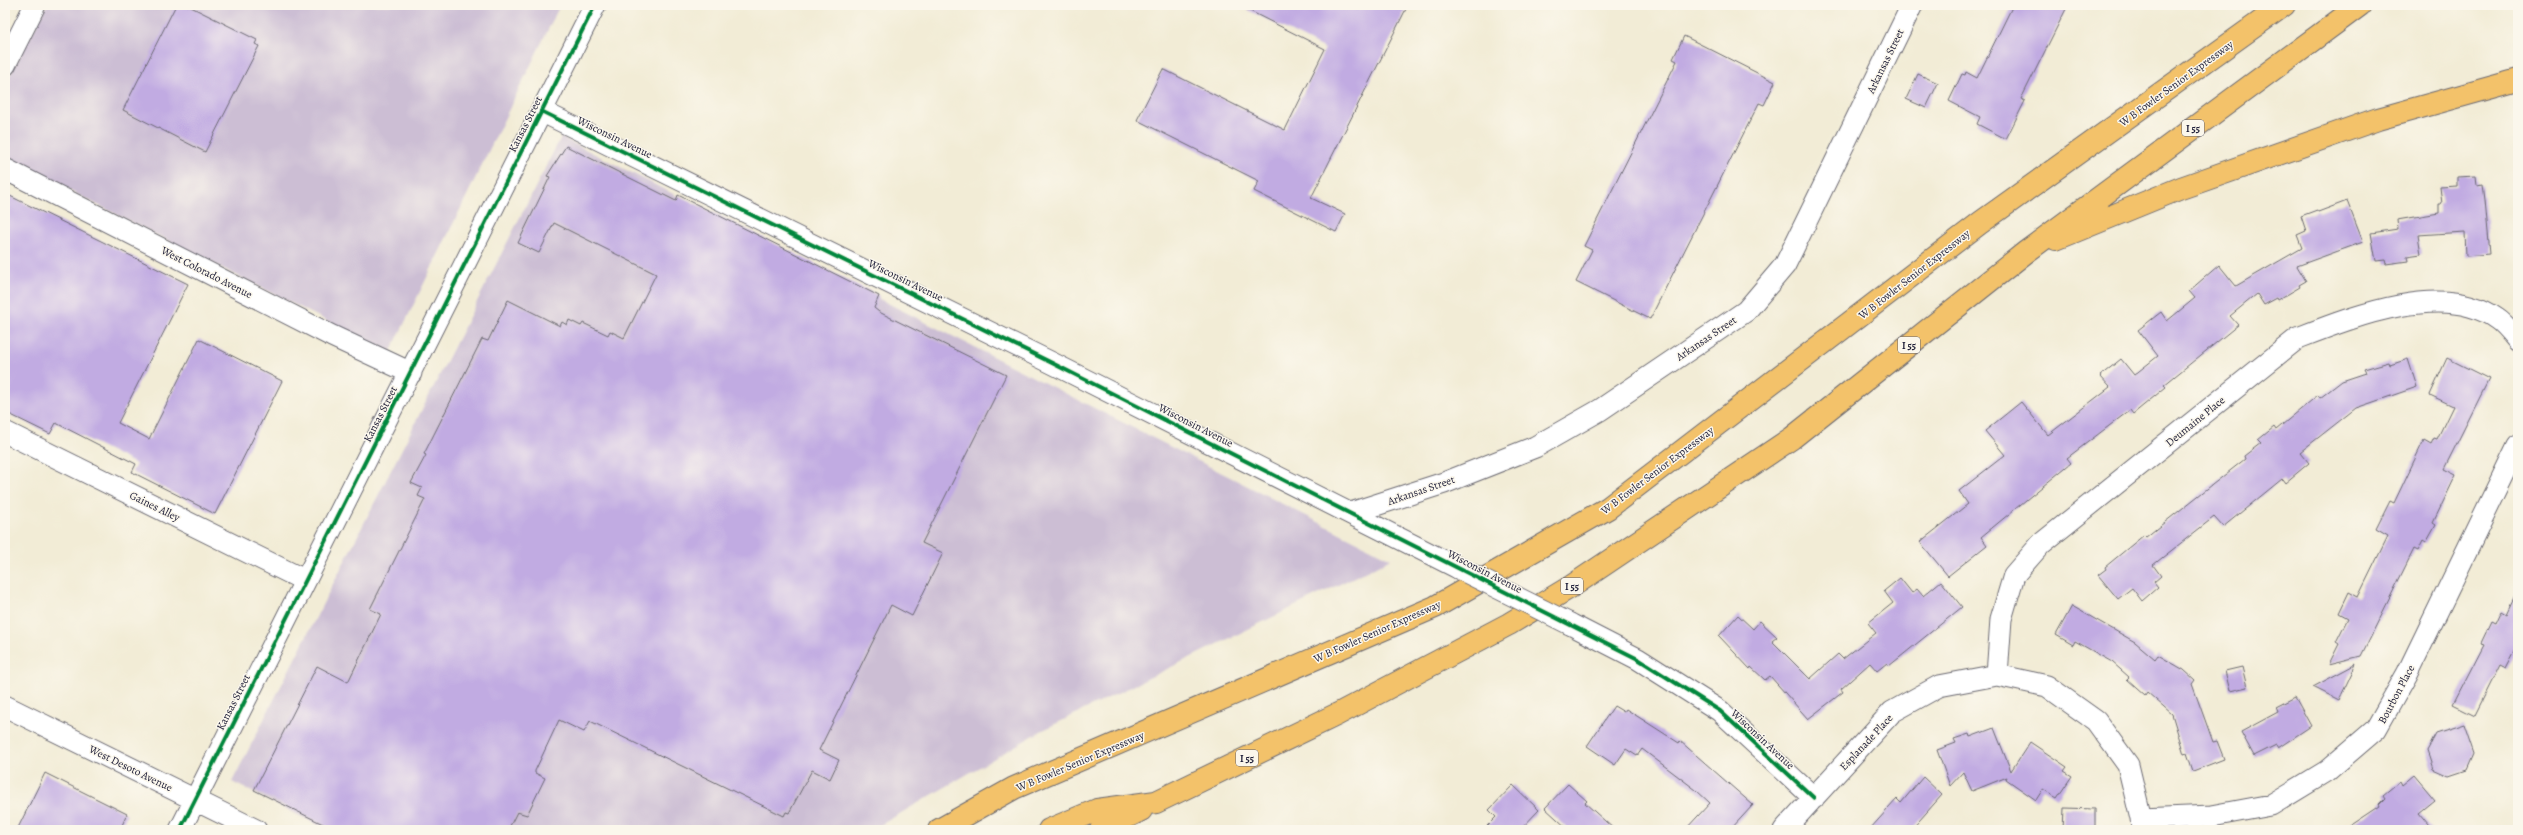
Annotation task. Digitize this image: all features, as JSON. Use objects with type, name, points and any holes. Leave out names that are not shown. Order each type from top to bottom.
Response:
[{"type":"highway","name":"W B Fowler Senior Expressway","points":[[939,830],[1014,788],[1435,607],[1608,508],[1980,223],[2284,5]]},
{"type":"highway","name":"I 55","points":[[1049,830],[1097,810],[1156,802],[1338,714],[1508,624],[1572,586],[1792,438],[2026,252],[2360,5]]},
{"type":"highway","points":[[2026,252],[2181,188],[2378,119],[2518,80]]},
{"type":"highway","points":[[1101,830],[1156,802]]},
{"type":"street","points":[[5,65],[34,5]]},
{"type":"street","name":"Kansas Street","points":[[180,830],[194,799],[304,580],[411,373],[595,5]]},
{"type":"street","name":"Arkansas Street","points":[[1351,514],[1444,483],[1535,447],[1600,410],[1746,310],[1786,265],[1912,5]]},
{"type":"street","name":"Wisconsin Avenue","points":[[541,111],[1052,363],[1638,658],[1720,711],[1814,798]]},
{"type":"street","name":"West Colorado Avenue","points":[[5,169],[332,336],[411,373]]},
{"type":"street","name":"Deumaine Place","points":[[1997,675],[2001,619],[2014,575],[2041,544],[2298,338],[2348,318],[2432,300],[2466,304],[2497,318],[2518,341]]},
{"type":"street","name":"Gaines Alley","points":[[5,432],[304,580]]},
{"type":"street","name":"Bourbon Place","points":[[2142,824],[2212,816],[2271,805],[2327,771],[2376,729],[2407,674],[2518,445]]},
{"type":"street","name":"Esplanade Place","points":[[1784,830],[1892,712],[1938,686],[1997,675],[2047,686],[2096,721],[2128,765],[2142,824]]},
{"type":"street","name":"West Desoto Avenue","points":[[5,706],[256,830]]},
{"type":"shaded area","points":[[47,5],[560,5],[390,353],[5,158],[5,84]]},
{"type":"shaded area","points":[[561,137],[1391,559],[1041,731],[872,830],[328,830],[232,782]]},
{"type":"building","points":[[176,5],[187,5],[257,40],[255,44],[259,46],[205,152],[123,110]]},
{"type":"building","points":[[1238,5],[1408,5],[1311,198],[1345,214],[1336,232],[1254,191],[1259,181],[1137,120],[1163,69],[1285,130],[1325,49]]},
{"type":"building","points":[[2013,5],[2068,5],[2021,99],[2025,101],[2006,139],[1977,124],[1980,117],[1949,101],[1962,74],[1965,75],[1966,72],[1977,78]]},
{"type":"building","points":[[1684,36],[1775,82],[1764,105],[1759,103],[1650,319],[1576,282],[1592,250],[1584,246],[1677,61],[1673,59]]},
{"type":"building","points":[[1918,74],[1938,83],[1926,108],[1906,99]]},
{"type":"building","points":[[566,146],[676,201],[678,195],[879,296],[874,308],[879,312],[1006,375],[922,543],[943,553],[912,616],[891,605],[819,750],[839,760],[830,779],[812,770],[789,813],[786,812],[784,816],[590,721],[584,732],[559,720],[535,771],[535,773],[545,778],[527,815],[517,812],[508,830],[335,830],[254,790],[317,666],[348,682],[381,614],[370,609],[425,499],[418,496],[422,488],[411,483],[482,339],[488,341],[508,300],[560,326],[562,322],[567,325],[569,320],[581,326],[583,323],[608,335],[610,331],[624,338],[656,274],[554,223],[539,253],[518,243],[550,177],[547,176]]},
{"type":"building","points":[[2476,176],[2477,185],[2482,184],[2489,254],[2466,256],[2465,232],[2418,235],[2421,254],[2407,256],[2408,261],[2386,264],[2385,260],[2376,261],[2371,233],[2398,229],[2397,220],[2439,213],[2439,204],[2442,204],[2440,187],[2457,186],[2457,177]]},
{"type":"building","points":[[10,196],[188,284],[118,423],[149,439],[199,339],[282,381],[215,514],[132,472],[136,464],[56,423],[50,434],[5,412],[5,206]]},
{"type":"building","points":[[2347,201],[2363,242],[2297,266],[2306,281],[2299,285],[2300,287],[2278,300],[2277,298],[2264,305],[2257,294],[2230,316],[2238,325],[2164,385],[2166,387],[2133,414],[2130,410],[2067,458],[2071,463],[1981,537],[1987,545],[1948,576],[1920,542],[1968,504],[1959,491],[2005,455],[1985,431],[2021,402],[2048,435],[2110,387],[2100,376],[2121,359],[2134,375],[2158,356],[2138,330],[2161,312],[2167,321],[2195,298],[2189,291],[2219,265],[2236,286],[2302,248],[2297,235],[2306,231],[2301,216],[2317,210],[2318,212]]},
{"type":"building","points":[[2447,358],[2489,379],[2444,469],[2456,475],[2433,523],[2436,525],[2426,543],[2423,541],[2418,551],[2414,549],[2361,656],[2329,664],[2339,644],[2336,642],[2348,618],[2339,613],[2349,592],[2358,597],[2388,536],[2376,529],[2390,501],[2394,503],[2424,440],[2431,444],[2434,438],[2437,439],[2453,406],[2430,395]]},
{"type":"building","points":[[2408,359],[2417,387],[2356,408],[2300,452],[2309,463],[2285,483],[2282,479],[2223,527],[2214,517],[2153,565],[2161,576],[2154,582],[2158,587],[2142,601],[2132,588],[2118,599],[2098,575],[2106,569],[2105,567],[2144,535],[2146,537],[2245,459],[2244,456],[2261,443],[2258,440],[2274,427],[2276,430],[2318,395],[2320,398],[2342,381],[2366,373],[2364,369],[2389,362],[2390,365]]},
{"type":"building","points":[[1900,578],[1912,593],[1917,589],[1923,596],[1941,581],[1962,607],[1889,666],[1887,663],[1877,671],[1870,663],[1841,689],[1843,692],[1808,719],[1770,676],[1765,680],[1751,667],[1750,669],[1719,636],[1738,615],[1753,629],[1760,621],[1777,637],[1772,641],[1810,679],[1838,654],[1843,659],[1876,633],[1868,623],[1893,603],[1884,591]]},
{"type":"building","points":[[2518,589],[2518,645],[2506,668],[2500,665],[2475,715],[2453,704],[2484,644],[2481,643],[2491,622],[2495,624],[2501,611],[2506,614]]},
{"type":"building","points":[[2072,606],[2135,642],[2155,659],[2158,655],[2184,670],[2195,680],[2192,684],[2213,742],[2217,741],[2224,759],[2193,771],[2187,753],[2184,754],[2172,714],[2147,692],[2145,695],[2127,679],[2129,677],[2112,662],[2075,641],[2073,645],[2056,635]]},
{"type":"building","points":[[2356,664],[2339,700],[2313,687]]},
{"type":"building","points":[[2242,667],[2247,687],[2230,691],[2225,671]]},
{"type":"building","points":[[2295,697],[2311,726],[2278,748],[2276,745],[2254,756],[2241,732],[2278,712],[2276,707]]},
{"type":"building","points":[[1614,706],[1624,712],[1626,709],[1679,743],[1680,741],[1753,805],[1730,830],[1685,830],[1710,803],[1696,790],[1642,749],[1637,756],[1626,749],[1615,765],[1587,746]]},
{"type":"building","points":[[2464,725],[2474,754],[2467,770],[2449,776],[2433,769],[2427,751],[2436,734]]},
{"type":"building","points":[[1994,728],[2011,771],[2030,742],[2067,767],[2064,771],[2072,776],[2057,798],[2043,789],[2036,800],[2006,779],[2007,777],[1972,791],[1963,772],[1950,786],[1937,750],[1956,743],[1954,739],[1969,734],[1970,737]]},
{"type":"building","points":[[45,773],[127,814],[120,830],[17,830]]},
{"type":"building","points":[[2414,775],[2435,800],[2419,813],[2433,830],[2344,830],[2380,806],[2379,804],[2385,798],[2383,795],[2400,781],[2402,785]]},
{"type":"building","points":[[1923,777],[1942,795],[1911,830],[1869,830],[1897,799],[1901,803]]},
{"type":"building","points":[[1568,784],[1587,801],[1585,803],[1615,830],[1569,830],[1545,808]]},
{"type":"building","points":[[1513,785],[1539,810],[1520,830],[1483,830],[1496,817],[1489,810]]},
{"type":"building","points":[[2064,808],[2095,809],[2095,830],[2063,830]]},
{"type":"cycle path","points":[[180,830],[595,5]]},
{"type":"cycle path","points":[[541,111],[1052,363],[1638,659],[1720,711],[1814,798]]}]
